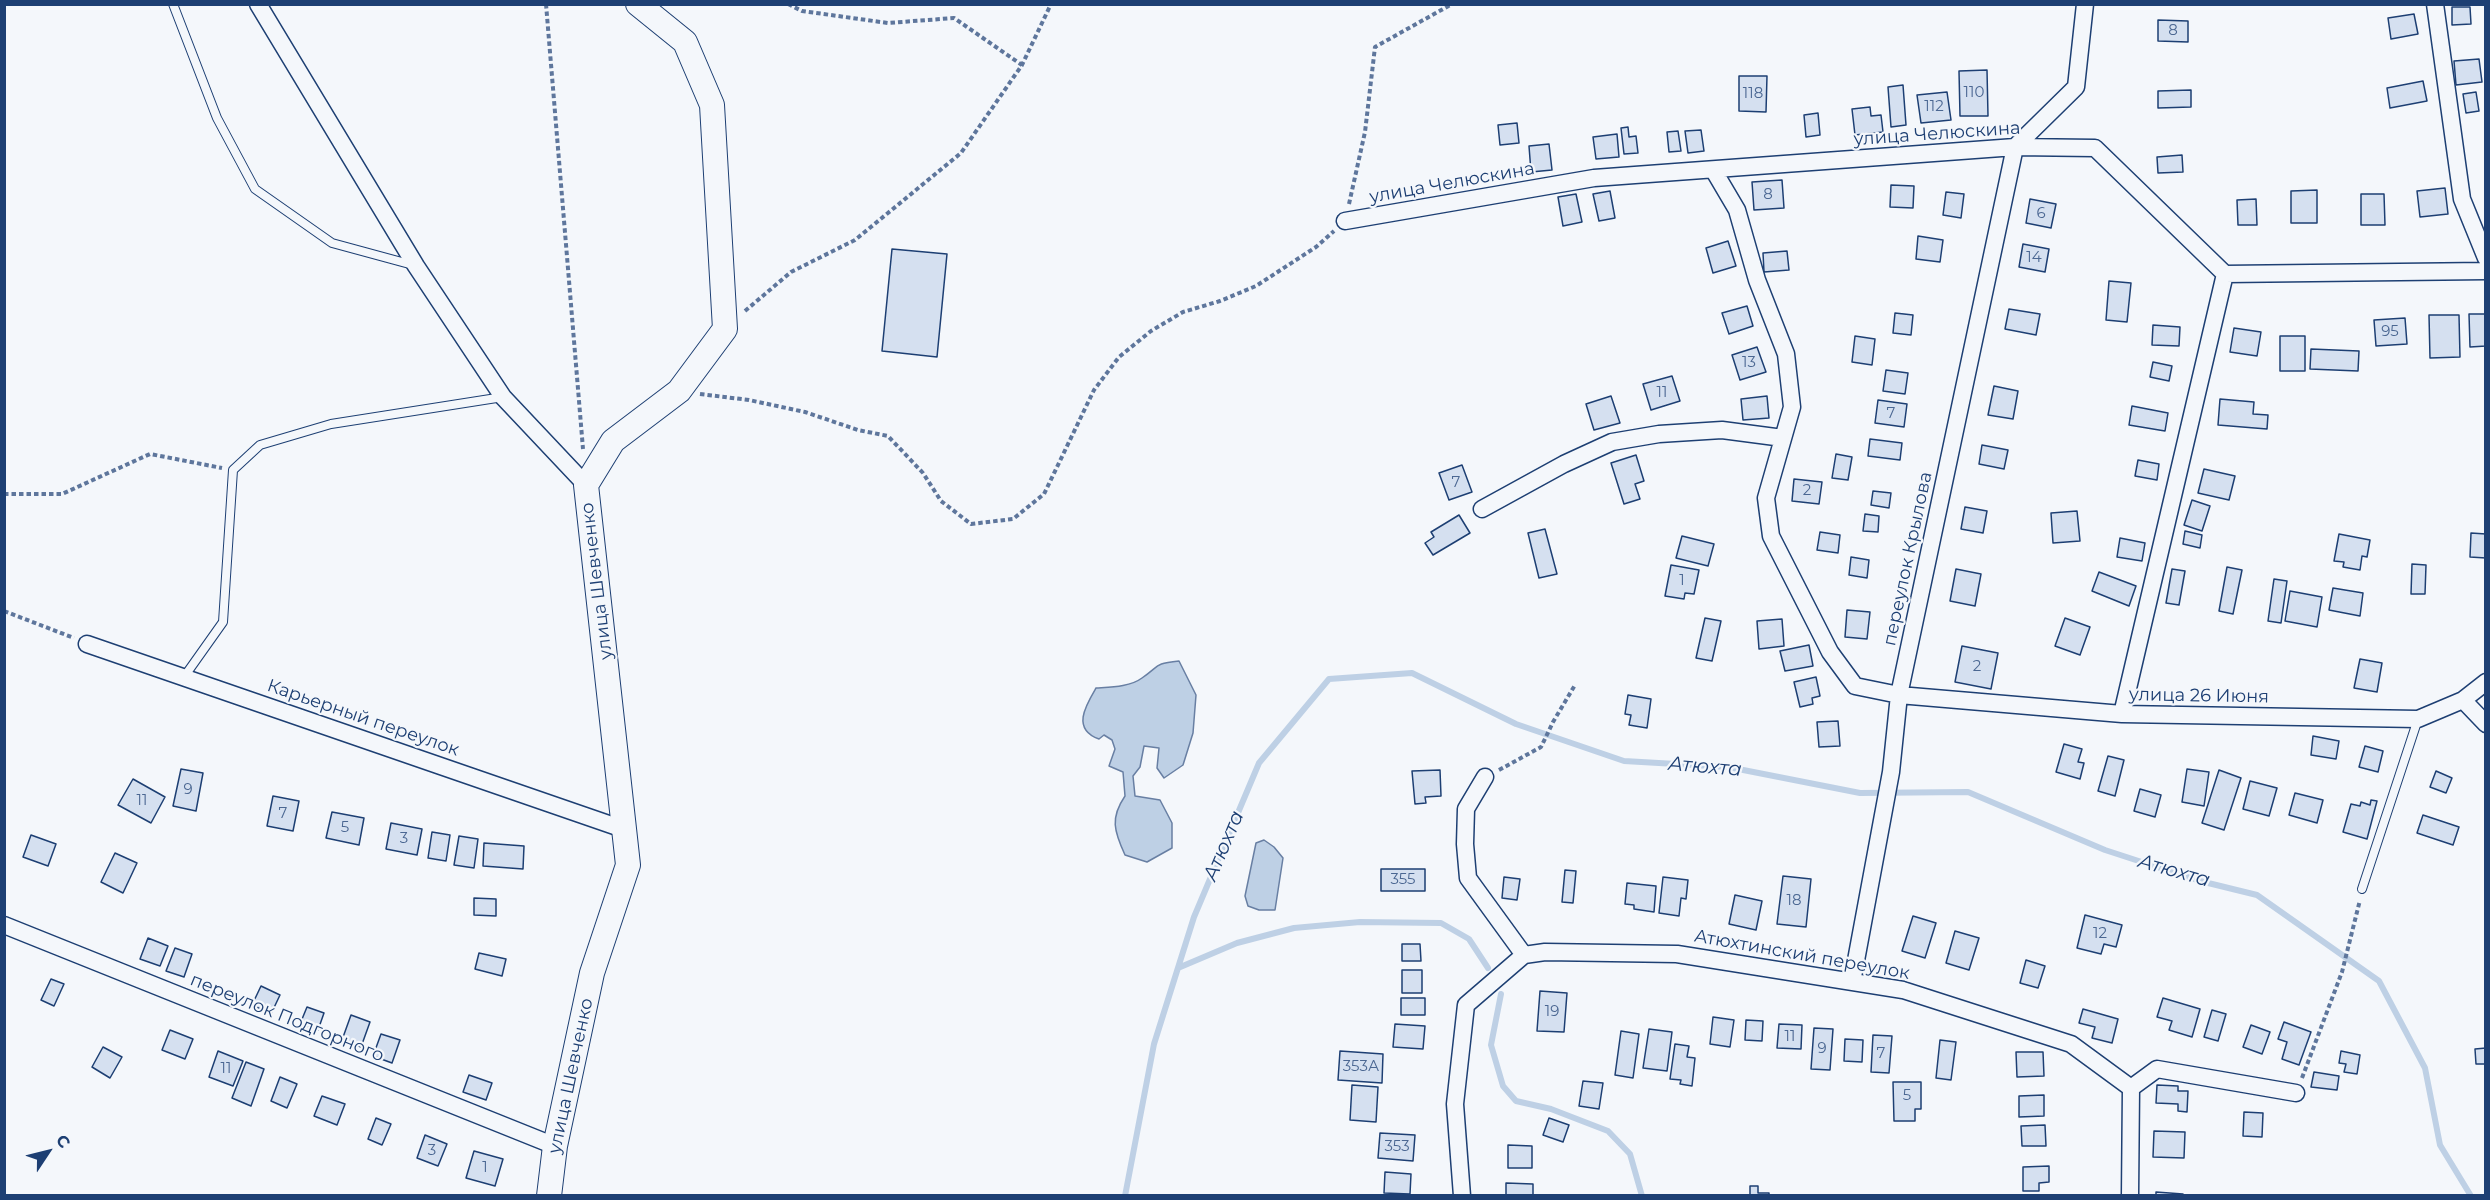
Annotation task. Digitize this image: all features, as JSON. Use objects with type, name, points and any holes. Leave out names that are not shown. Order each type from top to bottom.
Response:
[{"type":"street","points":[[258,4],[416,266],[504,397],[586,485]]},
{"type":"street","points":[[638,4],[685,42],[712,105],[725,329]]},
{"type":"street","points":[[2015,147],[2076,87],[2085,4]]},
{"type":"street","points":[[2435,4],[2462,199],[2486,258]]},
{"type":"street","name":"улица Челюскина","points":[[1345,222],[1594,178],[1714,171],[2015,147],[2095,148],[2225,274]]},
{"type":"street","name":"переулок Крылова","points":[[1852,982],[1885,811],[1899,694],[2015,147]]},
{"type":"street","name":"улица 26 Июня","points":[[1714,171],[1737,210],[1757,279],[1786,354],[1792,407],[1766,498],[1771,536],[1830,652],[1855,686],[1899,694],[2122,714],[2418,719],[2463,700],[2486,682]]},
{"type":"street","points":[[2122,714],[2225,274],[2486,272]]},
{"type":"street","name":"улица Шевченко","points":[[549,1196],[555,1146],[592,973],[628,865],[626,830],[586,485],[613,441],[679,392],[725,329]]},
{"type":"street","points":[[1482,509],[1564,464],[1612,442],[1659,434],[1722,430],[1783,438]]},
{"type":"street","name":"Карьерный переулок","points":[[87,644],[626,830]]},
{"type":"street","points":[[2463,700],[2486,724]]},
{"type":"street","points":[[1462,1196],[1455,1104],[1466,1005],[1524,955],[1468,878],[1465,844],[1466,809],[1485,777]]},
{"type":"street","name":"переулок Подгорного","points":[[4,926],[555,1146]]},
{"type":"street","name":"Атюхтинский переулок","points":[[1524,955],[1545,952],[1677,954],[1903,990],[2071,1044],[2131,1088]]},
{"type":"street","points":[[2130,1196],[2131,1088],[2157,1069],[2296,1093]]},
{"type":"lane","points":[[173,4],[217,118],[255,189],[332,243],[416,266]]},
{"type":"lane","points":[[184,677],[223,622],[233,470],[260,445],[331,424],[504,397]]},
{"type":"lane","points":[[2362,889],[2418,719]]},
{"type":"path","points":[[546,4],[583,450]]},
{"type":"path","points":[[788,4],[802,11],[888,23],[954,18],[1022,65]]},
{"type":"path","points":[[725,329],[791,272],[855,240],[961,153],[1022,65],[1051,4]]},
{"type":"path","points":[[679,392],[749,400],[805,412],[858,430],[888,436],[922,473],[941,501],[971,524],[1013,519],[1044,495],[1094,390],[1119,357],[1151,331],[1183,312],[1220,301],[1256,285],[1316,247],[1345,222],[1365,132],[1375,47],[1452,4]]},
{"type":"path","points":[[4,494],[62,494],[150,454],[233,470]]},
{"type":"path","points":[[4,611],[87,644]]},
{"type":"path","points":[[1485,777],[1542,747],[1553,722],[1575,685]]},
{"type":"path","points":[[2296,1093],[2342,972],[2351,944],[2362,889]]},
{"type":"water","points":[[1179,661],[1196,695],[1193,733],[1183,765],[1164,778],[1157,768],[1159,748],[1144,746],[1140,767],[1133,776],[1135,796],[1160,800],[1172,823],[1172,848],[1147,862],[1125,855],[1121,846],[1115,825],[1117,811],[1125,796],[1123,772],[1109,766],[1115,749],[1112,740],[1104,735],[1099,739],[1090,735],[1085,729],[1083,716],[1096,688],[1132,683],[1161,664]]},
{"type":"water","points":[[1264,840],[1283,858],[1275,910],[1259,910],[1248,906],[1245,896],[1256,843]]},
{"type":"building","points":[[2452,7],[2470,7],[2471,24],[2452,25]]},
{"type":"building","points":[[2414,14],[2418,34],[2391,39],[2388,18]]},
{"type":"building","points":[[2158,20],[2188,21],[2188,42],[2158,41]]},
{"type":"building","points":[[2479,59],[2482,82],[2456,85],[2454,61]]},
{"type":"building","points":[[1987,70],[1988,116],[1960,116],[1959,71]]},
{"type":"building","points":[[1739,76],[1767,76],[1766,112],[1739,111]]},
{"type":"building","points":[[2423,81],[2427,101],[2390,108],[2387,88]]},
{"type":"building","points":[[1903,85],[1906,125],[1891,127],[1888,87]]},
{"type":"building","points":[[2191,90],[2191,107],[2158,108],[2158,91]]},
{"type":"building","points":[[1947,92],[1951,120],[1921,123],[1917,95]]},
{"type":"building","points":[[2476,92],[2479,111],[2466,113],[2463,94]]},
{"type":"building","points":[[1870,107],[1871,116],[1881,115],[1883,132],[1855,135],[1852,109]]},
{"type":"building","points":[[1818,113],[1820,135],[1806,137],[1804,115]]},
{"type":"building","points":[[1517,123],[1519,143],[1500,145],[1498,125]]},
{"type":"building","points":[[1628,127],[1629,137],[1636,136],[1638,153],[1624,154],[1621,128]]},
{"type":"building","points":[[1701,130],[1704,151],[1688,153],[1685,131]]},
{"type":"building","points":[[1678,131],[1681,151],[1669,152],[1667,132]]},
{"type":"building","points":[[1617,134],[1619,157],[1596,159],[1593,137]]},
{"type":"building","points":[[1549,144],[1552,170],[1531,172],[1529,146]]},
{"type":"building","points":[[2182,155],[2183,172],[2158,173],[2157,157]]},
{"type":"building","points":[[1782,180],[1784,208],[1754,210],[1752,182]]},
{"type":"building","points":[[1891,185],[1914,186],[1913,208],[1890,207]]},
{"type":"building","points":[[2445,188],[2448,214],[2420,217],[2417,191]]},
{"type":"building","points":[[2317,190],[2317,223],[2291,223],[2291,191]]},
{"type":"building","points":[[1610,191],[1615,218],[1599,221],[1593,194]]},
{"type":"building","points":[[1946,192],[1964,194],[1961,218],[1943,215]]},
{"type":"building","points":[[1576,194],[1582,222],[1563,226],[1558,197]]},
{"type":"building","points":[[2361,194],[2384,194],[2385,225],[2361,225]]},
{"type":"building","points":[[2030,199],[2056,204],[2051,228],[2026,223]]},
{"type":"building","points":[[2256,199],[2257,225],[2238,225],[2237,200]]},
{"type":"building","points":[[1918,236],[1943,240],[1940,262],[1916,259]]},
{"type":"building","points":[[1728,241],[1736,266],[1713,273],[1706,248]]},
{"type":"building","points":[[2023,244],[2049,249],[2045,272],[2019,267]]},
{"type":"building","points":[[892,249],[947,254],[937,357],[882,351]]},
{"type":"building","points":[[1787,251],[1789,270],[1764,272],[1763,253]]},
{"type":"building","points":[[2109,281],[2131,283],[2127,322],[2106,320]]},
{"type":"building","points":[[1747,306],[1753,326],[1729,334],[1722,313]]},
{"type":"building","points":[[2009,309],[2040,314],[2036,335],[2005,329]]},
{"type":"building","points":[[1895,313],[1913,315],[1911,335],[1893,333]]},
{"type":"building","points":[[2469,314],[2486,314],[2486,346],[2470,347]]},
{"type":"building","points":[[2429,315],[2459,315],[2460,357],[2430,358]]},
{"type":"building","points":[[2405,318],[2407,344],[2376,346],[2374,320]]},
{"type":"building","points":[[2153,325],[2180,327],[2179,346],[2152,345]]},
{"type":"building","points":[[2234,328],[2261,332],[2257,356],[2230,352]]},
{"type":"building","points":[[1855,336],[1875,339],[1872,365],[1852,362]]},
{"type":"building","points":[[2280,336],[2305,336],[2305,371],[2280,371]]},
{"type":"building","points":[[1757,347],[1766,372],[1740,380],[1732,355]]},
{"type":"building","points":[[2311,349],[2359,351],[2358,371],[2310,369]]},
{"type":"building","points":[[2153,362],[2172,366],[2169,381],[2150,377]]},
{"type":"building","points":[[1886,370],[1908,373],[1905,394],[1883,391]]},
{"type":"building","points":[[1672,376],[1680,401],[1651,410],[1643,384]]},
{"type":"building","points":[[1994,386],[2018,391],[2013,419],[1988,415]]},
{"type":"building","points":[[1611,396],[1620,423],[1594,430],[1586,404]]},
{"type":"building","points":[[1767,396],[1769,418],[1743,420],[1741,399]]},
{"type":"building","points":[[2220,399],[2254,402],[2253,414],[2268,415],[2267,429],[2218,425]]},
{"type":"building","points":[[1878,400],[1907,404],[1904,427],[1875,423]]},
{"type":"building","points":[[2132,406],[2168,413],[2165,431],[2129,425]]},
{"type":"building","points":[[1870,439],[1902,443],[1900,460],[1868,456]]},
{"type":"building","points":[[1982,445],[2008,450],[2004,469],[1979,464]]},
{"type":"building","points":[[1836,454],[1852,457],[1848,480],[1832,478]]},
{"type":"building","points":[[1636,455],[1644,481],[1635,484],[1640,499],[1624,504],[1611,463]]},
{"type":"building","points":[[2138,460],[2159,464],[2157,480],[2135,476]]},
{"type":"building","points":[[1462,465],[1472,492],[1449,500],[1439,473]]},
{"type":"building","points":[[2204,469],[2235,476],[2229,500],[2198,493]]},
{"type":"building","points":[[1794,479],[1822,482],[1819,504],[1792,501]]},
{"type":"building","points":[[1873,491],[1891,493],[1889,508],[1871,505]]},
{"type":"building","points":[[2192,500],[2210,506],[2202,531],[2184,525]]},
{"type":"building","points":[[1965,507],[1987,511],[1983,533],[1961,529]]},
{"type":"building","points":[[2077,511],[2080,541],[2053,543],[2051,513]]},
{"type":"building","points":[[1865,514],[1879,516],[1878,532],[1863,531]]},
{"type":"building","points":[[1459,515],[1470,533],[1433,555],[1425,543],[1434,537],[1431,532]]},
{"type":"building","points":[[1545,529],[1557,574],[1539,578],[1528,533]]},
{"type":"building","points":[[2185,531],[2202,535],[2200,548],[2183,544]]},
{"type":"building","points":[[1820,532],[1840,535],[1838,553],[1817,550]]},
{"type":"building","points":[[2471,533],[2486,534],[2486,558],[2470,557]]},
{"type":"building","points":[[2339,534],[2370,540],[2367,557],[2362,556],[2360,570],[2343,567],[2344,562],[2334,561]]},
{"type":"building","points":[[1682,536],[1714,544],[1708,566],[1676,558]]},
{"type":"building","points":[[2120,538],[2145,543],[2142,561],[2117,557]]},
{"type":"building","points":[[1851,557],[1869,560],[1867,578],[1849,575]]},
{"type":"building","points":[[2412,564],[2426,565],[2425,594],[2411,594]]},
{"type":"building","points":[[1671,565],[1699,570],[1694,594],[1685,593],[1684,599],[1665,596]]},
{"type":"building","points":[[2227,567],[2242,570],[2233,614],[2219,611]]},
{"type":"building","points":[[1956,569],[1981,574],[1975,606],[1950,601]]},
{"type":"building","points":[[2172,569],[2185,571],[2179,605],[2166,603]]},
{"type":"building","points":[[2099,572],[2136,586],[2129,606],[2092,591]]},
{"type":"building","points":[[2274,579],[2287,581],[2281,623],[2268,621]]},
{"type":"building","points":[[2333,588],[2363,593],[2360,616],[2329,610]]},
{"type":"building","points":[[2290,591],[2322,597],[2317,627],[2285,621]]},
{"type":"building","points":[[1847,610],[1870,612],[1867,639],[1845,637]]},
{"type":"building","points":[[1705,618],[1721,621],[1712,661],[1696,658]]},
{"type":"building","points":[[2065,618],[2090,627],[2080,655],[2055,646]]},
{"type":"building","points":[[1782,619],[1784,646],[1759,649],[1757,621]]},
{"type":"building","points":[[1809,645],[1813,666],[1785,671],[1780,651]]},
{"type":"building","points":[[1962,646],[1998,653],[1991,689],[1955,682]]},
{"type":"building","points":[[2360,659],[2382,663],[2377,692],[2354,688]]},
{"type":"building","points":[[1816,677],[1820,696],[1812,698],[1813,704],[1800,707],[1794,682]]},
{"type":"building","points":[[1628,695],[1651,699],[1647,728],[1629,725],[1631,715],[1625,714]]},
{"type":"building","points":[[1838,721],[1840,746],[1819,747],[1817,722]]},
{"type":"building","points":[[2313,736],[2339,741],[2336,759],[2311,755]]},
{"type":"building","points":[[2064,744],[2082,749],[2078,762],[2084,763],[2080,779],[2056,772]]},
{"type":"building","points":[[2365,746],[2383,751],[2378,772],[2359,767]]},
{"type":"building","points":[[2108,756],[2124,760],[2115,796],[2098,791]]},
{"type":"building","points":[[181,769],[203,773],[196,811],[173,806]]},
{"type":"building","points":[[2187,769],[2209,772],[2204,806],[2182,802]]},
{"type":"building","points":[[1440,770],[1441,796],[1425,797],[1426,803],[1415,804],[1412,771]]},
{"type":"building","points":[[2219,770],[2241,778],[2224,830],[2202,823]]},
{"type":"building","points":[[2436,771],[2452,778],[2446,793],[2430,787]]},
{"type":"building","points":[[133,779],[165,797],[151,823],[118,805]]},
{"type":"building","points":[[2250,781],[2277,788],[2269,816],[2243,809]]},
{"type":"building","points":[[2140,789],[2161,795],[2155,817],[2134,811]]},
{"type":"building","points":[[2295,793],[2323,800],[2317,823],[2289,815]]},
{"type":"building","points":[[273,796],[299,801],[293,831],[267,826]]},
{"type":"building","points":[[2371,800],[2377,801],[2367,839],[2343,832],[2351,804],[2360,806],[2361,802],[2370,805]]},
{"type":"building","points":[[332,812],[364,818],[359,845],[326,838]]},
{"type":"building","points":[[2423,815],[2459,827],[2453,845],[2417,833]]},
{"type":"building","points":[[391,823],[422,829],[417,855],[386,849]]},
{"type":"building","points":[[432,832],[450,835],[446,861],[428,858]]},
{"type":"building","points":[[31,835],[56,844],[48,866],[23,857]]},
{"type":"building","points":[[459,836],[478,839],[474,868],[454,865]]},
{"type":"building","points":[[484,843],[524,846],[523,869],[483,866]]},
{"type":"building","points":[[115,853],[137,863],[123,893],[101,882]]},
{"type":"building","points":[[1381,869],[1425,869],[1425,891],[1381,891]]},
{"type":"building","points":[[1565,870],[1576,871],[1573,903],[1562,902]]},
{"type":"building","points":[[1783,876],[1811,879],[1806,927],[1777,924]]},
{"type":"building","points":[[1504,877],[1520,879],[1517,900],[1502,898]]},
{"type":"building","points":[[1663,877],[1688,880],[1686,899],[1681,898],[1679,916],[1659,913]]},
{"type":"building","points":[[1627,883],[1656,886],[1654,912],[1634,909],[1634,905],[1625,904]]},
{"type":"building","points":[[1735,895],[1762,901],[1756,930],[1729,924]]},
{"type":"building","points":[[474,898],[496,899],[496,916],[474,915]]},
{"type":"building","points":[[2085,915],[2122,925],[2116,947],[2104,944],[2101,954],[2077,948]]},
{"type":"building","points":[[1913,916],[1936,923],[1925,958],[1902,951]]},
{"type":"building","points":[[1955,931],[1979,938],[1969,970],[1946,963]]},
{"type":"building","points":[[148,938],[168,946],[160,966],[140,959]]},
{"type":"building","points":[[1402,944],[1420,944],[1421,961],[1402,961]]},
{"type":"building","points":[[175,948],[192,954],[184,977],[166,971]]},
{"type":"building","points":[[479,953],[506,959],[502,976],[475,969]]},
{"type":"building","points":[[2026,960],[2045,966],[2038,988],[2020,983]]},
{"type":"building","points":[[1402,970],[1422,970],[1422,993],[1402,993]]},
{"type":"building","points":[[51,979],[64,984],[54,1006],[41,1000]]},
{"type":"building","points":[[261,986],[280,995],[271,1014],[252,1005]]},
{"type":"building","points":[[1540,991],[1567,993],[1564,1032],[1537,1031]]},
{"type":"building","points":[[1401,998],[1425,998],[1425,1015],[1401,1015]]},
{"type":"building","points":[[2163,998],[2200,1009],[2192,1037],[2169,1030],[2172,1021],[2157,1017]]},
{"type":"building","points":[[307,1007],[324,1013],[318,1030],[300,1024]]},
{"type":"building","points":[[2083,1009],[2118,1019],[2112,1043],[2092,1038],[2095,1027],[2079,1023]]},
{"type":"building","points":[[2212,1010],[2226,1014],[2218,1041],[2204,1037]]},
{"type":"building","points":[[351,1015],[370,1022],[361,1047],[342,1040]]},
{"type":"building","points":[[1713,1017],[1734,1020],[1730,1047],[1710,1044]]},
{"type":"building","points":[[1746,1020],[1763,1021],[1762,1041],[1745,1040]]},
{"type":"building","points":[[2284,1022],[2311,1032],[2299,1065],[2282,1059],[2287,1042],[2278,1039]]},
{"type":"building","points":[[1395,1024],[1425,1026],[1423,1049],[1393,1047]]},
{"type":"building","points":[[1779,1024],[1802,1025],[1801,1049],[1777,1048]]},
{"type":"building","points":[[2251,1025],[2270,1032],[2262,1054],[2243,1047]]},
{"type":"building","points":[[1814,1028],[1833,1029],[1830,1070],[1811,1069]]},
{"type":"building","points":[[1649,1029],[1672,1032],[1667,1071],[1643,1068]]},
{"type":"building","points":[[170,1030],[193,1039],[185,1059],[162,1050]]},
{"type":"building","points":[[1621,1031],[1639,1034],[1633,1078],[1615,1075]]},
{"type":"building","points":[[381,1034],[400,1040],[392,1063],[373,1056]]},
{"type":"building","points":[[1873,1035],[1892,1036],[1889,1073],[1871,1072]]},
{"type":"building","points":[[1845,1039],[1863,1040],[1862,1062],[1844,1061]]},
{"type":"building","points":[[1940,1040],[1956,1042],[1951,1080],[1936,1078]]},
{"type":"building","points":[[1675,1044],[1689,1046],[1687,1057],[1695,1058],[1692,1086],[1680,1084],[1681,1080],[1670,1079]]},
{"type":"building","points":[[103,1047],[122,1057],[110,1078],[92,1067]]},
{"type":"building","points":[[2486,1048],[2486,1069],[2485,1064],[2476,1064],[2475,1049]]},
{"type":"building","points":[[218,1051],[243,1061],[233,1086],[209,1077]]},
{"type":"building","points":[[1340,1051],[1383,1054],[1382,1083],[1338,1080]]},
{"type":"building","points":[[2341,1051],[2360,1055],[2357,1074],[2344,1072],[2346,1064],[2339,1063]]},
{"type":"building","points":[[2016,1052],[2043,1052],[2044,1076],[2017,1077]]},
{"type":"building","points":[[246,1062],[264,1069],[251,1106],[232,1098]]},
{"type":"building","points":[[2314,1072],[2339,1076],[2337,1090],[2311,1087]]},
{"type":"building","points":[[469,1075],[492,1083],[486,1100],[463,1092]]},
{"type":"building","points":[[280,1077],[297,1084],[287,1108],[271,1101]]},
{"type":"building","points":[[1583,1081],[1603,1083],[1599,1109],[1579,1106]]},
{"type":"building","points":[[1893,1082],[1921,1082],[1921,1109],[1915,1109],[1915,1121],[1894,1121]]},
{"type":"building","points":[[1352,1085],[1378,1087],[1376,1122],[1350,1120]]},
{"type":"building","points":[[2157,1085],[2178,1086],[2178,1091],[2188,1091],[2187,1112],[2178,1111],[2178,1104],[2156,1103]]},
{"type":"building","points":[[2044,1095],[2044,1116],[2019,1117],[2019,1096]]},
{"type":"building","points":[[322,1096],[345,1104],[337,1125],[314,1116]]},
{"type":"building","points":[[2244,1112],[2263,1113],[2262,1137],[2243,1136]]},
{"type":"building","points":[[376,1118],[391,1124],[382,1145],[368,1139]]},
{"type":"building","points":[[1549,1118],[1569,1125],[1563,1142],[1543,1135]]},
{"type":"building","points":[[2045,1125],[2046,1146],[2022,1146],[2021,1126]]},
{"type":"building","points":[[2154,1131],[2185,1132],[2184,1158],[2153,1157]]},
{"type":"building","points":[[1380,1133],[1415,1135],[1413,1161],[1378,1158]]},
{"type":"building","points":[[425,1135],[447,1144],[438,1166],[417,1158]]},
{"type":"building","points":[[1508,1145],[1532,1146],[1532,1168],[1508,1168]]},
{"type":"building","points":[[474,1151],[503,1159],[495,1186],[466,1178]]},
{"type":"building","points":[[2049,1166],[2049,1182],[2039,1183],[2039,1191],[2023,1191],[2023,1167]]},
{"type":"building","points":[[1385,1172],[1411,1174],[1410,1194],[1384,1193]]},
{"type":"building","points":[[1506,1183],[1533,1184],[1533,1196],[1506,1196]]},
{"type":"building","points":[[1750,1186],[1758,1186],[1758,1193],[1769,1193],[1769,1196],[1750,1196]]},
{"type":"building","points":[[2156,1192],[2183,1194],[2183,1196],[2156,1196]]},
{"type":"waterway","name":"Атюхта","points":[[1125,1196],[1154,1044],[1194,917],[1259,763],[1329,679],[1412,673],[1516,724],[1624,761],[1728,767],[1860,793],[1968,792],[2105,850],[2200,881],[2257,895],[2379,981],[2425,1068],[2440,1145],[2471,1196]]},
{"type":"waterway","points":[[1178,968],[1237,943],[1294,928],[1360,922],[1441,923],[1469,939],[1488,968]]},
{"type":"waterway","points":[[1501,994],[1491,1045],[1503,1086],[1516,1101],[1551,1109],[1608,1131],[1630,1154],[1642,1196]]}]
